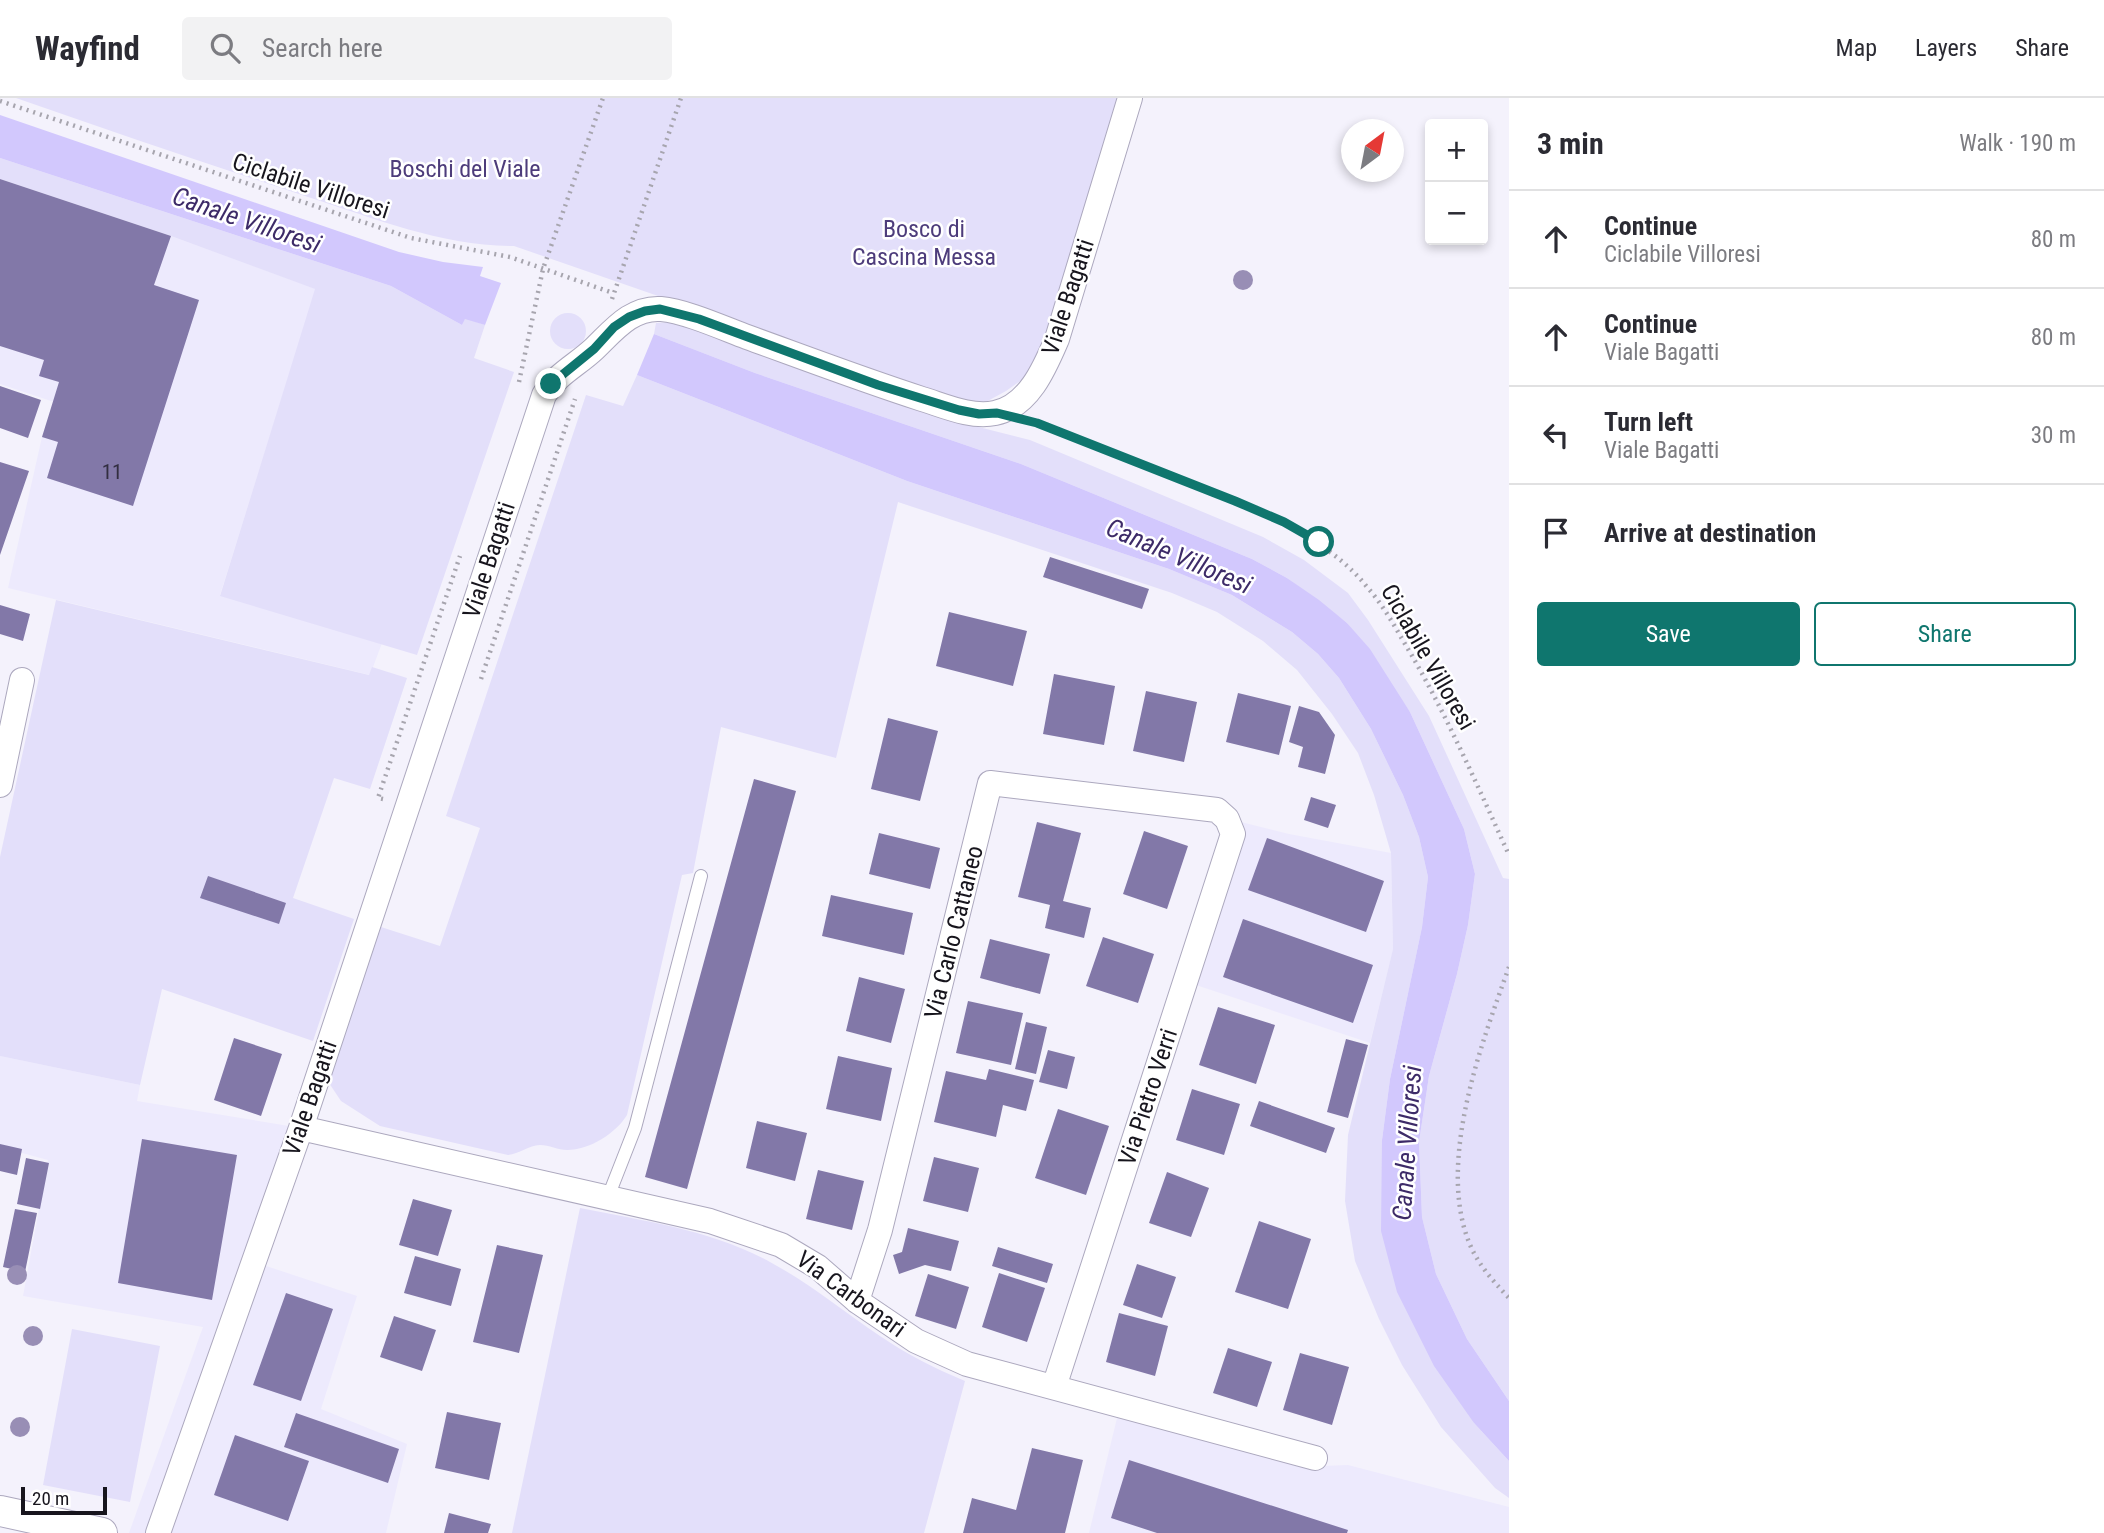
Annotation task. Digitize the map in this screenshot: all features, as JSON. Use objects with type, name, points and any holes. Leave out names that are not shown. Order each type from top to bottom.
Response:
[{"type":"street","name":"Viale Bagatti","points":[[158,1533],[301,1128],[540,408],[551,384],[594,349],[614,327],[629,317],[660,309],[699,319],[878,385],[947,407],[979,414],[997,413],[1016,404],[1046,366],[1057,339],[1130,98]]},
{"type":"street","points":[[0,785],[22,680]]},
{"type":"street","name":"Via Carlo Cattaneo","points":[[857,1301],[880,1230],[990,783],[1217,810]]},
{"type":"street","name":"Via Pietro Verri","points":[[1054,1387],[1233,834],[1227,819],[1217,810]]},
{"type":"street","name":"Via Carbonari","points":[[301,1128],[710,1221],[781,1245],[818,1267],[857,1301],[916,1341],[967,1364],[1315,1458]]},
{"type":"street","points":[[0,1511],[95,1532]]},
{"type":"lane","points":[[608,1197],[635,1128],[701,876]]},
{"type":"path","points":[[522,374],[543,269],[603,98]]},
{"type":"path","name":"Ciclabile Villoresi","points":[[0,101],[411,238],[510,257],[613,293],[681,98]]},
{"type":"path","name":"Ciclabile Villoresi","points":[[997,413],[1037,423],[1272,516],[1319,542],[1345,564],[1367,586],[1388,615],[1417,665],[1453,733],[1509,855]]},
{"type":"path","points":[[1509,967],[1470,1085],[1458,1172],[1460,1212],[1471,1246],[1487,1275],[1509,1298]]},
{"type":"shaded area","points":[[0,179],[171,236],[316,289],[220,595],[382,643],[370,675],[8,588],[42,437],[54,402],[0,384]]},
{"type":"shaded area","points":[[1241,822],[1391,853],[1393,950],[1370,1043],[1190,983]]},
{"type":"shaded area","points":[[0,1056],[140,1085],[137,1101],[301,1128],[254,1262],[357,1296],[321,1409],[407,1444],[386,1533],[129,1533],[203,1327],[23,1296],[48,1160],[0,1147]]},
{"type":"shaded area","points":[[1118,1414],[1322,1466],[1348,1465],[1509,1507],[1509,1533],[1089,1533]]},
{"type":"green space","points":[[16,98],[1122,98],[1048,336],[1026,377],[984,403],[967,403],[514,246],[461,241],[410,230]]},
{"type":"green space","points":[[0,158],[391,286],[462,325],[465,318],[485,325],[474,358],[514,372],[417,655],[220,596],[315,289],[171,236],[0,179]]},
{"type":"green space","points":[[568,313],[581,318],[586,331],[581,344],[568,349],[555,344],[550,331],[555,318]]},
{"type":"green space","points":[[670,322],[696,327],[951,420],[1030,440],[1263,537],[1304,560],[1348,593],[1429,716],[1503,878],[1509,879],[1509,1401],[1467,1339],[1436,1274],[1422,1217],[1419,1142],[1429,1076],[1457,974],[1468,925],[1475,874],[1464,829],[1410,712],[1347,623],[1287,578],[1252,559],[1021,464],[755,373],[654,334],[656,323]]},
{"type":"green space","points":[[637,375],[907,481],[1169,569],[1232,595],[1292,632],[1318,654],[1339,678],[1371,729],[1403,795],[1419,837],[1428,877],[1422,927],[1390,1079],[1382,1140],[1474,1423],[1509,1461],[1509,1498],[1495,1488],[1441,1427],[1402,1365],[1355,1261],[1345,1201],[1348,1135],[1393,949],[1391,853],[1374,795],[1358,753],[1332,714],[1297,670],[1263,641],[1217,612],[1172,593],[898,502],[836,758],[721,727],[693,873],[682,875],[627,1115],[622,1122],[602,1139],[585,1147],[567,1150],[536,1145],[508,1155],[380,1126],[341,1101],[329,1083],[330,1070],[381,927],[440,946],[480,828],[446,816],[586,395],[623,406]]},
{"type":"green space","points":[[56,600],[369,675],[372,667],[407,678],[370,789],[334,778],[293,898],[354,919],[313,1041],[162,989],[140,1085],[0,1056],[0,857]]},
{"type":"green space","points":[[580,1208],[701,1234],[748,1251],[798,1279],[900,1349],[965,1381],[924,1533],[512,1533]]},
{"type":"green space","points":[[72,1329],[160,1346],[130,1502],[43,1485]]},
{"type":"water","name":"Canale Villoresi","points":[[0,115],[399,252],[443,262],[483,267],[480,276],[501,283],[485,325],[465,319],[462,325],[391,286],[0,158]]},
{"type":"water","name":"Canale Villoresi","points":[[654,334],[755,373],[1021,464],[1252,559],[1319,600],[1347,623],[1370,649],[1410,712],[1464,829],[1475,874],[1468,925],[1457,974],[1429,1076],[1419,1142],[1422,1217],[1436,1274],[1467,1339],[1509,1401],[1509,1461],[1474,1423],[1434,1366],[1397,1292],[1381,1231],[1382,1140],[1390,1079],[1422,927],[1428,877],[1419,837],[1403,795],[1371,729],[1339,678],[1318,654],[1292,632],[1232,595],[1169,569],[907,481],[637,375]]},
{"type":"building","points":[[0,179],[171,236],[154,285],[199,300],[133,506],[47,478],[58,442],[42,437],[59,382],[39,376],[44,360],[0,346]]},
{"type":"building","points":[[0,386],[41,400],[28,438],[0,428]]},
{"type":"building","points":[[0,462],[29,471],[0,555]]},
{"type":"building","points":[[1050,557],[1149,589],[1142,609],[1043,577]]},
{"type":"building","points":[[0,605],[30,614],[23,641],[0,634]]},
{"type":"building","points":[[949,612],[1027,631],[1013,686],[936,666]]},
{"type":"building","points":[[1054,674],[1115,686],[1104,745],[1043,734]]},
{"type":"building","points":[[1146,691],[1197,702],[1184,762],[1133,751]]},
{"type":"building","points":[[1238,693],[1291,706],[1279,755],[1226,742]]},
{"type":"building","points":[[1299,706],[1319,712],[1335,735],[1325,774],[1298,767],[1303,747],[1289,742]]},
{"type":"building","points":[[888,718],[938,731],[920,801],[871,789]]},
{"type":"building","points":[[754,779],[796,791],[687,1189],[645,1177]]},
{"type":"building","points":[[1311,797],[1336,805],[1328,828],[1304,820]]},
{"type":"building","points":[[1037,822],[1081,833],[1063,901],[1091,908],[1084,938],[1045,928],[1050,905],[1018,897]]},
{"type":"building","points":[[1144,831],[1188,846],[1167,909],[1123,894]]},
{"type":"building","points":[[879,833],[940,848],[930,889],[869,874]]},
{"type":"building","points":[[1267,838],[1384,881],[1366,932],[1248,890]]},
{"type":"building","points":[[208,876],[286,903],[279,924],[200,898]]},
{"type":"building","points":[[831,895],[913,913],[904,955],[822,936]]},
{"type":"building","points":[[1243,919],[1373,965],[1353,1023],[1223,977]]},
{"type":"building","points":[[1103,937],[1154,954],[1138,1003],[1086,986]]},
{"type":"building","points":[[990,939],[1050,954],[1040,994],[980,978]]},
{"type":"building","points":[[859,977],[905,989],[891,1043],[846,1031]]},
{"type":"building","points":[[968,1001],[1023,1013],[1011,1065],[956,1053]]},
{"type":"building","points":[[1218,1007],[1275,1025],[1256,1084],[1199,1065]]},
{"type":"building","points":[[1026,1022],[1047,1027],[1036,1074],[1015,1069]]},
{"type":"building","points":[[234,1038],[282,1054],[261,1116],[214,1100]]},
{"type":"building","points":[[1346,1039],[1368,1045],[1348,1118],[1327,1112]]},
{"type":"building","points":[[1048,1050],[1075,1057],[1067,1089],[1039,1082]]},
{"type":"building","points":[[838,1056],[892,1068],[881,1121],[826,1109]]},
{"type":"building","points":[[989,1069],[1034,1080],[1026,1111],[1003,1105],[996,1137],[934,1122],[946,1071],[986,1080]]},
{"type":"building","points":[[1192,1089],[1240,1104],[1224,1155],[1176,1140]]},
{"type":"building","points":[[1259,1101],[1335,1128],[1326,1153],[1250,1126]]},
{"type":"building","points":[[1058,1109],[1109,1126],[1086,1195],[1035,1178]]},
{"type":"building","points":[[757,1121],[807,1133],[795,1181],[746,1168]]},
{"type":"building","points":[[142,1139],[237,1155],[212,1300],[118,1283]]},
{"type":"building","points":[[0,1144],[22,1149],[17,1175],[0,1171]]},
{"type":"building","points":[[934,1157],[979,1168],[968,1212],[923,1201]]},
{"type":"building","points":[[26,1158],[49,1163],[40,1209],[17,1204]]},
{"type":"building","points":[[818,1170],[864,1181],[852,1230],[806,1219]]},
{"type":"building","points":[[1167,1172],[1209,1188],[1191,1237],[1149,1223]]},
{"type":"building","points":[[413,1199],[452,1210],[438,1256],[399,1245]]},
{"type":"building","points":[[15,1209],[37,1213],[25,1272],[3,1267]]},
{"type":"building","points":[[1259,1221],[1311,1239],[1288,1309],[1235,1292]]},
{"type":"building","points":[[908,1228],[959,1241],[951,1271],[925,1265],[899,1274],[893,1255],[902,1252]]},
{"type":"building","points":[[497,1245],[543,1255],[519,1353],[473,1342]]},
{"type":"building","points":[[998,1247],[1053,1264],[1047,1283],[992,1266]]},
{"type":"building","points":[[415,1256],[461,1269],[451,1306],[404,1293]]},
{"type":"building","points":[[1137,1264],[1176,1277],[1162,1318],[1123,1305]]},
{"type":"building","points":[[999,1273],[1045,1288],[1027,1342],[982,1327]]},
{"type":"building","points":[[928,1274],[969,1287],[956,1329],[915,1316]]},
{"type":"building","points":[[286,1293],[333,1309],[301,1401],[253,1385]]},
{"type":"building","points":[[1119,1313],[1168,1326],[1155,1376],[1106,1362]]},
{"type":"building","points":[[394,1316],[436,1330],[422,1371],[380,1357]]},
{"type":"building","points":[[1228,1348],[1272,1362],[1257,1407],[1213,1393]]},
{"type":"building","points":[[1300,1353],[1349,1367],[1332,1425],[1283,1410]]},
{"type":"building","points":[[447,1412],[501,1423],[489,1480],[435,1468]]},
{"type":"building","points":[[296,1413],[399,1449],[388,1483],[284,1447]]},
{"type":"building","points":[[235,1435],[309,1461],[288,1521],[214,1495]]},
{"type":"building","points":[[1032,1448],[1083,1460],[1065,1533],[963,1533],[972,1498],[1016,1510]]},
{"type":"building","points":[[1129,1460],[1348,1530],[1347,1533],[1157,1533],[1111,1518]]},
{"type":"building","points":[[449,1513],[491,1524],[488,1533],[444,1533]]},
{"type":"route","points":[[551,384],[594,349],[614,327],[629,317],[660,309],[699,319],[878,385],[959,410],[979,414],[997,413],[1037,423],[1235,501],[1284,522],[1319,542]]},
{"type":"park label","name":"Boschi del Viale","points":[[465,169]]},
{"type":"park label","name":"Bosco di Cascina Messa","points":[[924,243]]}]
